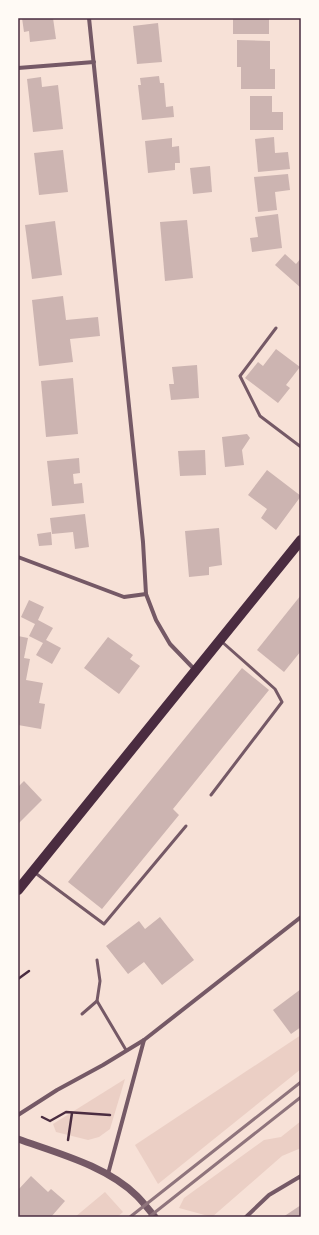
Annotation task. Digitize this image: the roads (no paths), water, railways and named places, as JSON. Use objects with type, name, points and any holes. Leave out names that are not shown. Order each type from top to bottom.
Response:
[{"type":"main road","points":[[18,890],[301,540]]},
{"type":"street","points":[[89,18],[143,542],[146,594],[156,620],[170,644],[195,670]]},
{"type":"street","points":[[18,68],[94,62]]},
{"type":"street","points":[[18,557],[124,597],[146,594]]},
{"type":"street","points":[[18,1115],[57,1090],[103,1065],[144,1040],[301,917]]},
{"type":"street","points":[[108,1174],[125,1116],[144,1040]]},
{"type":"street","points":[[18,1139],[108,1174],[137,1196],[155,1217]]},
{"type":"street","points":[[246,1217],[268,1195],[301,1176]]},
{"type":"lane","points":[[276,328],[240,376],[260,416],[301,447]]},
{"type":"lane","points":[[211,795],[282,702],[275,689],[220,640]]},
{"type":"lane","points":[[33,871],[104,924],[186,826]]},
{"type":"lane","points":[[97,960],[100,981],[97,1001],[126,1050]]},
{"type":"lane","points":[[82,1014],[97,1001]]},
{"type":"railway","points":[[130,1217],[301,1082]]},
{"type":"railway","points":[[149,1217],[301,1097]]}]
